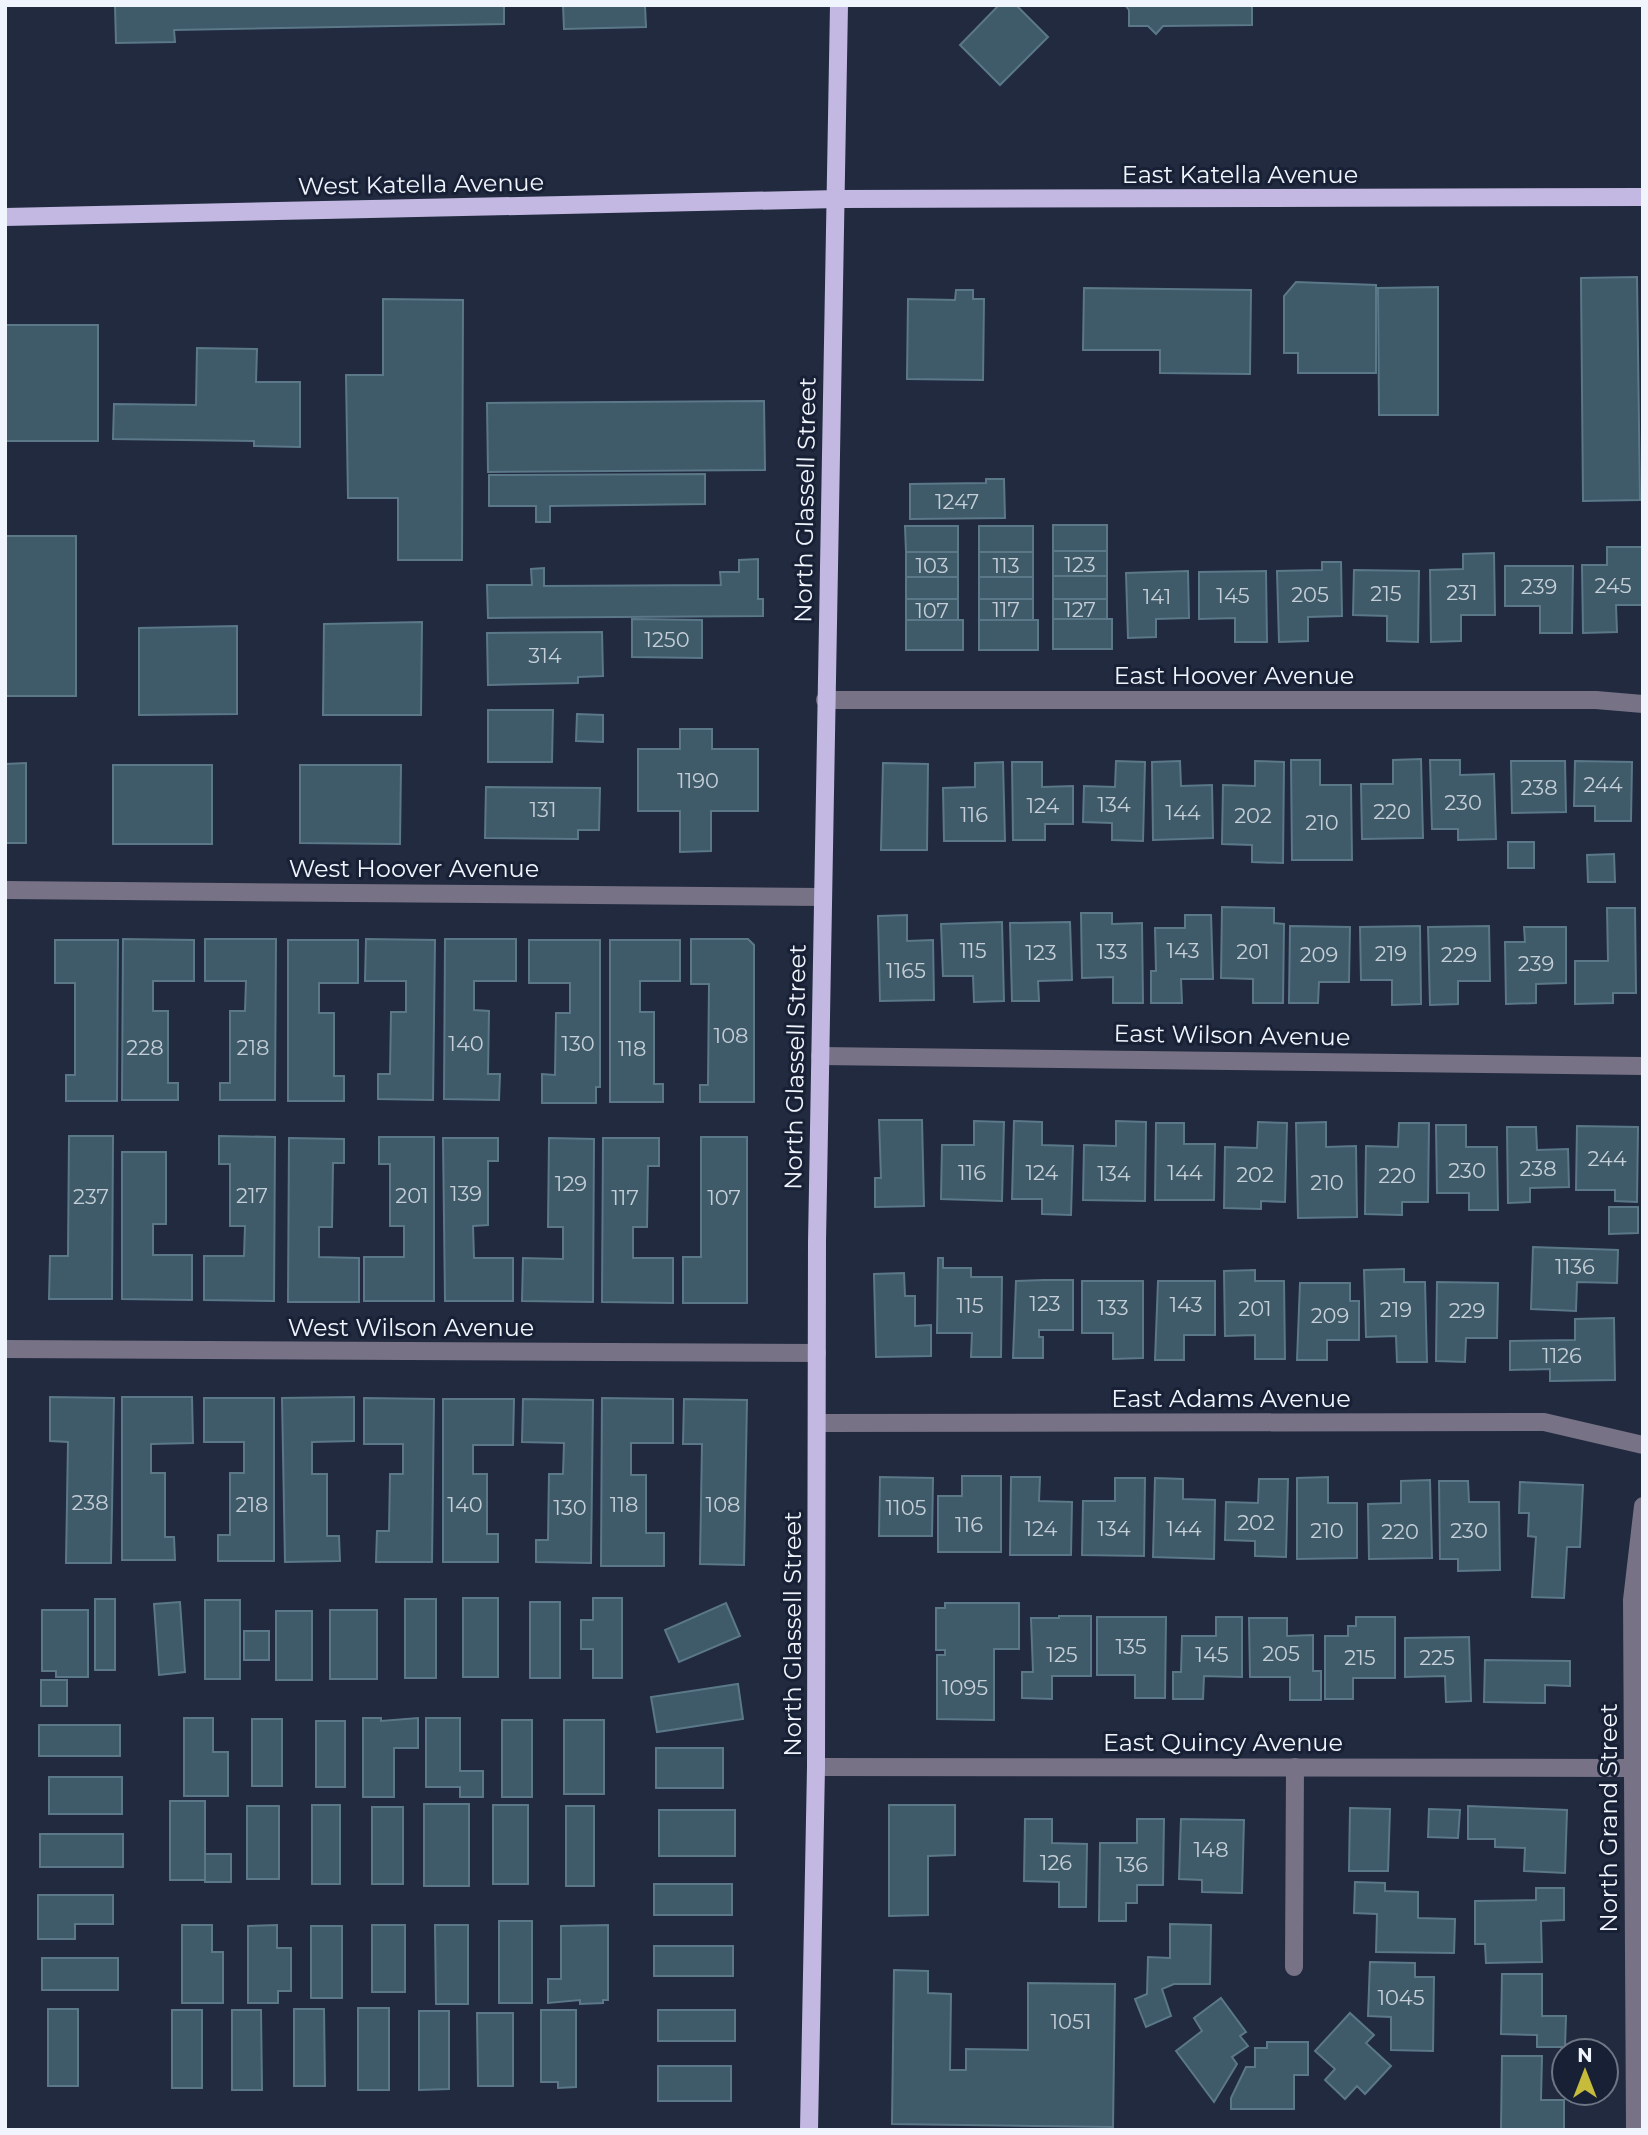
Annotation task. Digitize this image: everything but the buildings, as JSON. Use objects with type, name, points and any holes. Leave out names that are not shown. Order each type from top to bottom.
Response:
[{"type":"main road","name":"North Glassell Street","points":[[809,2130],[816,1768],[822,897],[838,200],[839,5]]},
{"type":"main road","name":"East Katella Avenue","points":[[838,200],[1643,197]]},
{"type":"main road","name":"West Katella Avenue","points":[[5,217],[838,200]]},
{"type":"street","name":"East Hoover Avenue","points":[[825,700],[1597,700],[1643,704]]},
{"type":"street","name":"West Hoover Avenue","points":[[5,890],[822,897]]},
{"type":"street","name":"East Wilson Avenue","points":[[820,1056],[1643,1066]]},
{"type":"street","name":"West Wilson Avenue","points":[[5,1349],[817,1353]]},
{"type":"street","name":"East Adams Avenue","points":[[817,1423],[1544,1422],[1643,1445]]},
{"type":"street","name":"North Grand Street","points":[[1635,2130],[1638,1925],[1631,1768],[1643,1506]]},
{"type":"street","points":[[1294,1967],[1295,1766]]},
{"type":"street","name":"East Quincy Avenue","points":[[816,1768],[1631,1768]]}]
